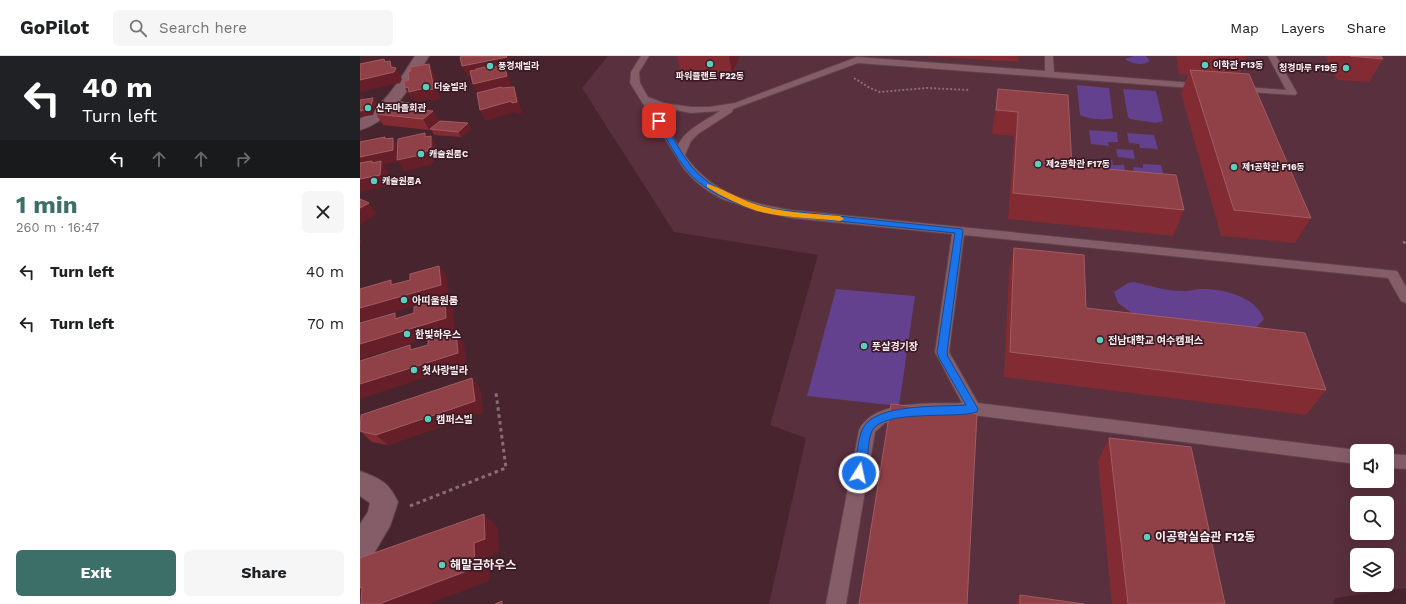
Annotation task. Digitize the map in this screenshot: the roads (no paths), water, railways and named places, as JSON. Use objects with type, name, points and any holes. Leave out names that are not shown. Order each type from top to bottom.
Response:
[{"type":"street","points":[[360,124],[372,119],[388,106],[422,56]]},
{"type":"street","points":[[360,482],[374,489],[383,498],[384,502],[380,517],[360,550]]},
{"type":"lane","points":[[645,56],[636,68],[635,79],[637,87],[688,167],[704,182],[730,198],[759,209],[959,231],[1392,274],[1406,298]]},
{"type":"lane","points":[[1049,56],[1050,75]]},
{"type":"lane","points":[[1226,88],[1292,93],[1272,56]]},
{"type":"lane","points":[[680,154],[686,140],[694,132],[736,106],[858,58],[1210,87]]},
{"type":"lane","points":[[645,99],[667,107],[691,110],[709,110],[736,106]]},
{"type":"lane","points":[[959,231],[942,352],[973,409]]},
{"type":"lane","points":[[836,604],[867,430],[880,418],[908,412],[973,409],[1350,456]]},
{"type":"lane","points":[[1394,461],[1406,462]]},
{"type":"place","name":"파워플랜트 F22동","points":[[710,64]]},
{"type":"place","name":"이학관 F13동","points":[[1205,65]]},
{"type":"place","name":"풍경채빌라","points":[[490,66]]},
{"type":"place","name":"청경마루 F19동","points":[[1346,68]]},
{"type":"place","name":"더숲빌라","points":[[426,87]]},
{"type":"place","name":"신주마을회관","points":[[368,108]]},
{"type":"place","name":"캐슬원룸C","points":[[421,154]]},
{"type":"place","name":"제2공학관 F17동","points":[[1038,164]]},
{"type":"place","name":"제1공학관 F16동","points":[[1234,167]]},
{"type":"place","name":"캐슬원룸A","points":[[374,181]]},
{"type":"place","name":"아띠울원룸","points":[[404,300]]},
{"type":"place","name":"한빛하우스","points":[[407,334]]},
{"type":"place","name":"전남대학교 여수캠퍼스","points":[[1100,340]]},
{"type":"place","name":"풋살경기장","points":[[864,346]]},
{"type":"place","name":"첫사랑빌라","points":[[414,370]]},
{"type":"place","name":"캠퍼스빌","points":[[428,419]]},
{"type":"place","name":"이공학실습관 F12동","points":[[1147,537]]},
{"type":"place","name":"해말금하우스","points":[[442,565]]}]
